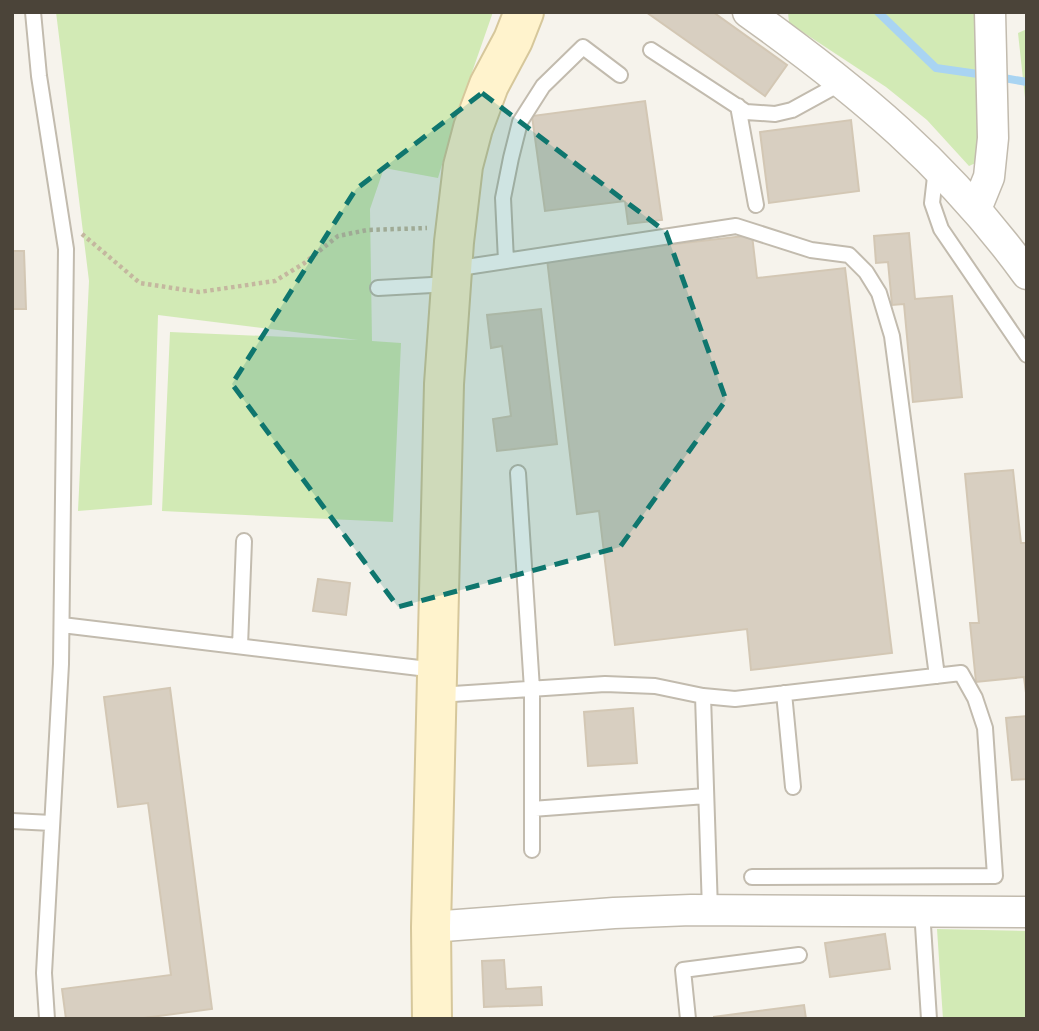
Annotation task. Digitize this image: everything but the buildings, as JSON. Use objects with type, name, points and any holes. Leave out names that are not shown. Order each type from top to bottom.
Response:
[{"type":"street","points":[[432,1019],[431,927],[444,384],[455,227],[463,166],[489,85],[518,26],[539,12]]},
{"type":"street","points":[[975,209],[989,177],[993,138],[990,12]]},
{"type":"street","points":[[753,14],[843,82],[936,166],[997,233],[1027,275]]},
{"type":"street","points":[[431,927],[614,913],[710,910],[1027,912]]},
{"type":"lane","points":[[33,12],[39,76],[66,249],[62,625],[44,973],[47,1019]]},
{"type":"lane","points":[[506,261],[503,198],[520,122],[543,86],[583,47],[620,75]]},
{"type":"lane","points":[[651,50],[746,112],[775,114],[792,110],[843,82]]},
{"type":"lane","points":[[738,106],[756,205]]},
{"type":"lane","points":[[936,166],[932,203],[941,229],[1027,355]]},
{"type":"lane","points":[[379,288],[452,277],[506,261],[736,226],[811,250],[849,255],[866,271],[879,293],[892,336],[937,676]]},
{"type":"lane","points":[[518,473],[532,689],[532,850]]},
{"type":"lane","points":[[240,646],[244,541]]},
{"type":"lane","points":[[62,625],[240,646],[437,683],[532,689],[605,684],[642,685],[735,699],[961,673],[975,698],[985,729],[995,876],[752,877]]},
{"type":"lane","points":[[784,693],[793,787]]},
{"type":"lane","points":[[703,696],[710,910]]},
{"type":"lane","points":[[532,809],[706,796]]},
{"type":"lane","points":[[12,821],[52,823]]},
{"type":"lane","points":[[922,910],[929,1019]]},
{"type":"lane","points":[[688,1019],[683,970],[799,955]]},
{"type":"path","points":[[60,215],[140,283],[199,292],[275,281],[303,264],[338,236],[367,230],[455,227]]},
{"type":"highlighted area","points":[[482,93],[666,232],[726,400],[620,547],[398,607],[232,384],[356,189]]},
{"type":"green space","points":[[56,12],[493,12],[438,178],[384,168],[370,209],[372,341],[401,343],[393,522],[162,511],[170,332],[358,340],[158,315],[152,505],[78,511],[89,281]]},
{"type":"green space","points":[[788,12],[975,12],[980,161],[969,166],[927,120],[886,87],[789,23]]},
{"type":"green space","points":[[1027,29],[1027,116],[1018,33]]},
{"type":"green space","points":[[937,929],[1027,931],[1027,1019],[943,1019]]},
{"type":"waterway","points":[[878,12],[936,68],[985,75]]},
{"type":"waterway","points":[[998,77],[1027,82]]}]
